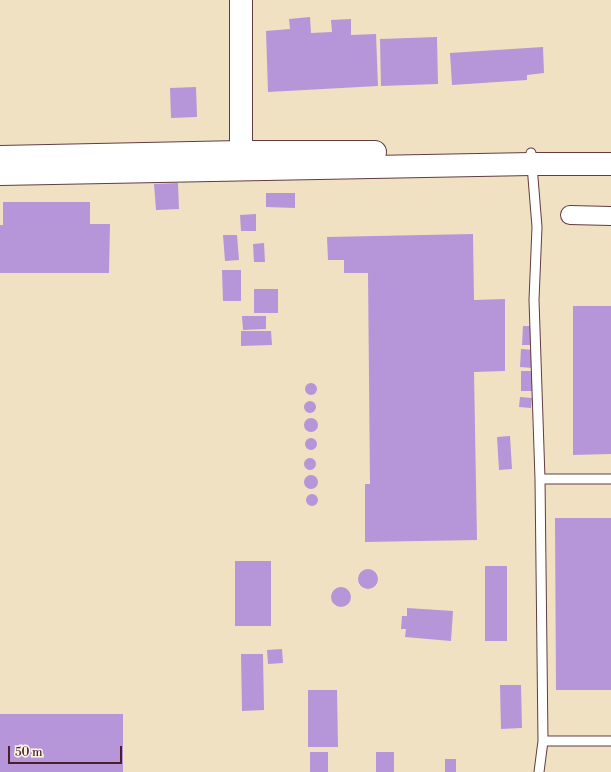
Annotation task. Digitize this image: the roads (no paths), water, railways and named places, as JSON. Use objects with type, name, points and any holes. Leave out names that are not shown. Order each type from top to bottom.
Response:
[{"type":"street","points":[[241,0],[241,152]]},
{"type":"street","points":[[0,157],[241,152],[531,158],[611,164]]},
{"type":"street","points":[[0,174],[531,158],[611,153]]},
{"type":"street","points":[[570,215],[611,216]]},
{"type":"lane","points":[[531,158],[537,227],[534,300],[540,479],[543,741],[539,772]]},
{"type":"lane","points":[[540,479],[611,479]]},
{"type":"lane","points":[[543,741],[611,741]]}]
